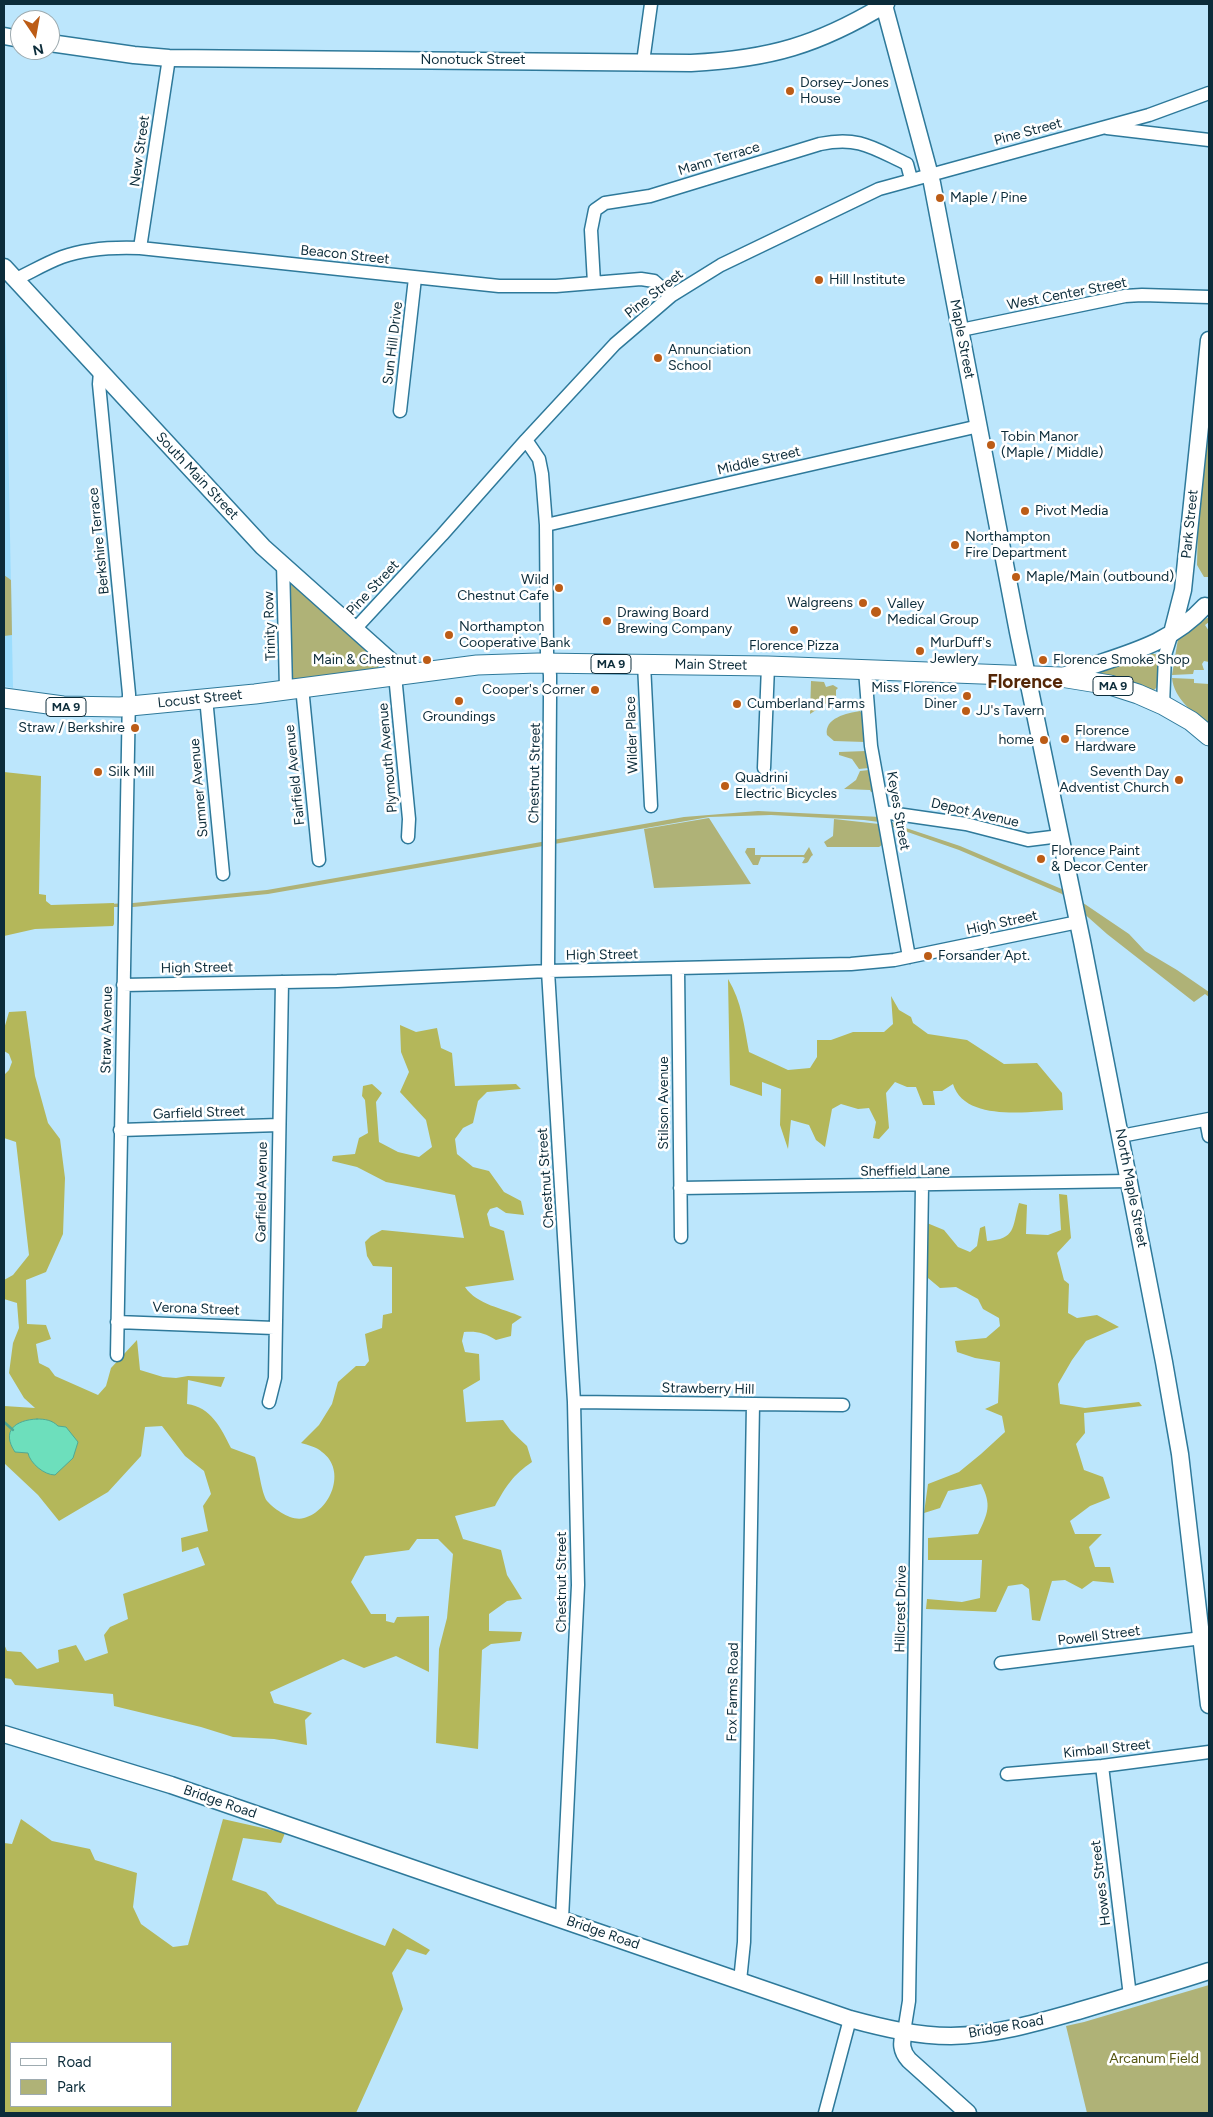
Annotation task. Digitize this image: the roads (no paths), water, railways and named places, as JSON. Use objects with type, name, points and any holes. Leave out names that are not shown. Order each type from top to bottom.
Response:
[{"type":"highway","name":"Main Street","points":[[395,675],[477,665],[548,663],[768,666],[1028,676]]},
{"type":"highway","name":"Locust Street","points":[[4,698],[80,708],[129,706],[395,675]]},
{"type":"highway","name":"MA 9","points":[[1028,676],[1061,677],[1110,685],[1163,705],[1191,721],[1209,736]]},
{"type":"main road","name":"Nonotuck Street","points":[[60,44],[169,58],[716,62],[766,56],[798,47],[826,36],[885,4]]},
{"type":"main road","name":"Maple Street","points":[[885,4],[930,175],[1028,676]]},
{"type":"main road","points":[[865,15],[891,32]]},
{"type":"main road","name":"South Main Street","points":[[4,267],[246,529],[394,664],[395,675]]},
{"type":"main road","name":"Park Street","points":[[1172,633],[1180,607],[1184,580],[1209,340]]},
{"type":"main road","points":[[1180,607],[1189,609],[1207,604]]},
{"type":"main road","points":[[1061,677],[1146,648],[1172,633],[1207,604]]},
{"type":"main road","name":"North Maple Street","points":[[1028,676],[1130,1181],[1174,1415],[1209,1705]]},
{"type":"main road","name":"Bridge Road","points":[[4,1734],[170,1785],[850,2019],[904,2032],[951,2036],[1020,2028],[1209,1971]]},
{"type":"main road","points":[[904,2032],[902,2043],[904,2054],[968,2113]]},
{"type":"street","points":[[643,62],[651,4]]},
{"type":"street","name":"New Street","points":[[140,248],[169,58]]},
{"type":"street","name":"Pine Street","points":[[355,629],[615,344],[672,296],[721,265],[860,197],[912,179],[1176,106],[1209,93]]},
{"type":"street","name":"Pine Street","points":[[1102,128],[1209,140]]},
{"type":"street","name":"Mann Terrace","points":[[594,283],[592,222],[595,210],[605,202],[650,196],[820,144],[841,140],[862,143],[907,164],[912,179]]},
{"type":"street","name":"Beacon Street","points":[[16,279],[72,255],[114,247],[140,248],[499,286],[556,286],[641,278],[654,281],[672,296]]},
{"type":"street","name":"Sun Hill Drive","points":[[400,411],[415,278]]},
{"type":"street","name":"West Center Street","points":[[961,330],[1125,296],[1209,297]]},
{"type":"street","name":"Berkshire Terrace","points":[[100,372],[99,384],[129,706]]},
{"type":"street","name":"Middle Street","points":[[546,524],[979,426]]},
{"type":"street","name":"Chestnut Street","points":[[526,440],[540,464],[546,524],[550,690],[548,971],[574,1402],[578,1594],[562,1919]]},
{"type":"street","name":"Trinity Row","points":[[283,563],[294,688]]},
{"type":"street","name":"Park Street","points":[[1163,705],[1165,656],[1172,633]]},
{"type":"street","name":"Wilder Place","points":[[644,664],[650,806]]},
{"type":"street","points":[[764,768],[768,666]]},
{"type":"street","name":"Keyes Street","points":[[865,670],[870,734],[909,957]]},
{"type":"street","name":"Plymouth Avenue","points":[[395,675],[409,820],[408,837]]},
{"type":"street","name":"Fairfield Avenue","points":[[294,688],[319,860]]},
{"type":"street","name":"Sumner Avenue","points":[[206,698],[223,874]]},
{"type":"street","name":"Straw Avenue","points":[[117,1355],[129,706]]},
{"type":"street","name":"Depot Avenue","points":[[883,812],[966,824],[1028,840],[1060,836]]},
{"type":"street","name":"High Street","points":[[123,985],[282,982],[548,971],[851,964],[909,957],[1078,922]]},
{"type":"street","name":"Stilson Avenue","points":[[678,968],[681,1237]]},
{"type":"street","name":"Garfield Avenue","points":[[269,1402],[275,1378],[274,1328],[282,982]]},
{"type":"street","points":[[1121,1136],[1208,1119],[1209,1136]]},
{"type":"street","name":"Garfield Street","points":[[120,1130],[279,1125]]},
{"type":"street","name":"Sheffield Lane","points":[[680,1188],[922,1186],[1130,1181]]},
{"type":"street","name":"Hillcrest Drive","points":[[904,2032],[909,1991],[922,1186]]},
{"type":"street","name":"Verona Street","points":[[117,1322],[274,1328]]},
{"type":"street","name":"Strawberry Hill","points":[[574,1402],[843,1405]]},
{"type":"street","name":"Fox Farms Road","points":[[740,1981],[744,1942],[753,1404]]},
{"type":"street","name":"Powell Street","points":[[1001,1663],[1202,1638]]},
{"type":"street","name":"Kimball Street","points":[[1007,1774],[1102,1766],[1209,1752]]},
{"type":"street","name":"Howes Street","points":[[1102,1766],[1130,1996]]},
{"type":"street","points":[[825,2113],[850,2019]]},
{"type":"waterway","points":[[4,1422],[13,1430]]},
{"type":"place","name":"Dorsey–Jones House","points":[[790,91]]},
{"type":"place","name":"Maple / Pine","points":[[940,198]]},
{"type":"place","name":"Hill Institute","points":[[819,280]]},
{"type":"place","name":"Annunciation School","points":[[658,358]]},
{"type":"place","name":"Tobin Manor (Maple / Middle)","points":[[991,445]]},
{"type":"place","name":"Pivot Media","points":[[1025,511]]},
{"type":"place","name":"Northampton Fire Department","points":[[955,545]]},
{"type":"place","name":"Maple/Main (outbound)","points":[[1016,577]]},
{"type":"place","name":"Wild Chestnut Cafe","points":[[559,588]]},
{"type":"place","name":"Walgreens","points":[[863,603]]},
{"type":"place","name":"Valley Medical Group","points":[[876,612]]},
{"type":"place","name":"Drawing Board Brewing Company","points":[[607,621]]},
{"type":"place","name":"Florence Pizza","points":[[794,630]]},
{"type":"place","name":"Northampton Cooperative Bank","points":[[449,635]]},
{"type":"place","name":"MurDuff's Jewlery","points":[[920,651]]},
{"type":"place","name":"Main & Chestnut","points":[[427,660]]},
{"type":"place","name":"Florence Smoke Shop","points":[[1043,660]]},
{"type":"place","name":"Cooper's Corner","points":[[595,690]]},
{"type":"place","name":"Miss Florence Diner","points":[[967,696]]},
{"type":"place","name":"Groundings","points":[[459,701]]},
{"type":"place","name":"Cumberland Farms","points":[[737,704]]},
{"type":"place","name":"JJ's Tavern","points":[[966,711]]},
{"type":"place","name":"Straw / Berkshire","points":[[135,728]]},
{"type":"place","name":"Florence Hardware","points":[[1065,739]]},
{"type":"place","name":"home","points":[[1044,740]]},
{"type":"place","name":"Silk Mill","points":[[98,772]]},
{"type":"place","name":"Seventh Day Adventist Church","points":[[1179,780]]},
{"type":"place","name":"Quadrini Electric Bicycles","points":[[725,786]]},
{"type":"place","name":"Florence Paint & Decor Center","points":[[1041,859]]},
{"type":"place","name":"Forsander Apt.","points":[[928,956]]},
{"type":"district","name":"Florence","points":[[1025,682]]},
{"type":"park label","name":"Arcanum Field","points":[[1154,2059]]}]
